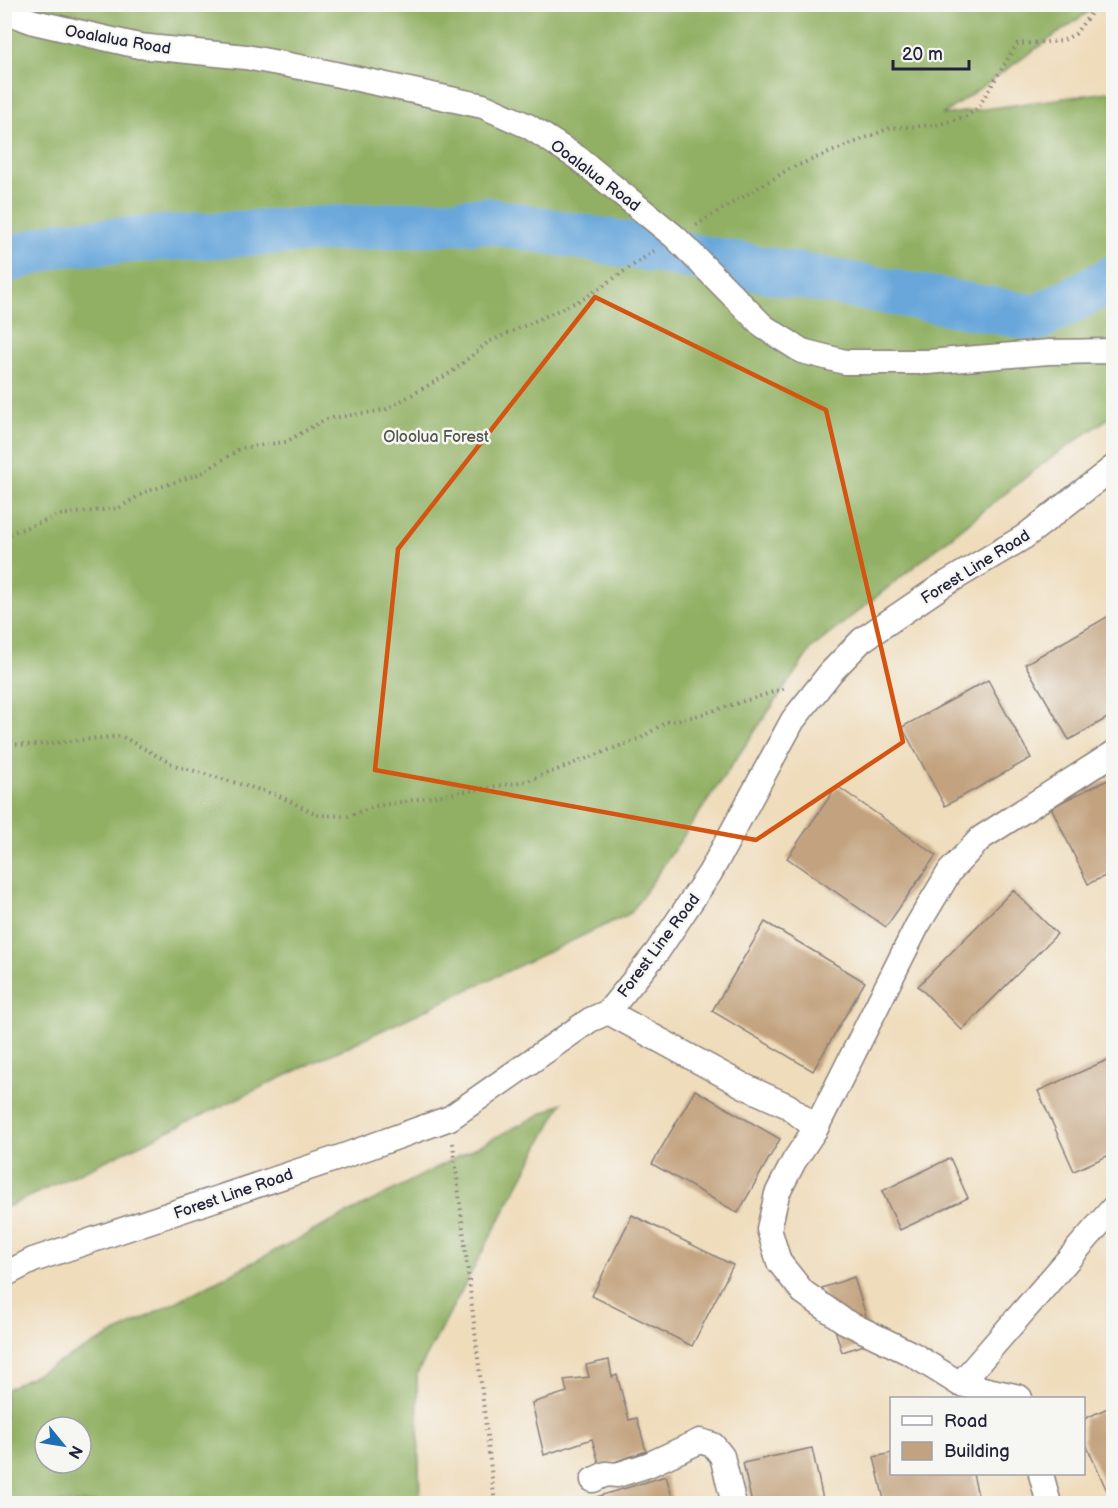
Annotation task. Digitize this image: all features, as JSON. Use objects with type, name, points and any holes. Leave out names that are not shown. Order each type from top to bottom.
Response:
[{"type":"street","name":"Ooalalua Road","points":[[4,10],[33,22],[139,46],[246,57],[483,106],[528,126],[579,158],[675,237],[764,327],[802,351],[845,362],[928,362],[1049,352],[1113,351]]},
{"type":"street","name":"Forest Line Road","points":[[4,1275],[33,1260],[450,1118],[590,1020],[608,1012],[657,952],[710,873],[793,720],[830,674],[862,640],[940,587],[1024,537],[1113,467]]},
{"type":"street","points":[[1019,1397],[960,1384],[912,1354],[844,1322],[803,1292],[779,1262],[769,1229],[777,1194],[794,1161],[816,1128],[917,926],[950,871],[981,838],[1113,753]]},
{"type":"street","points":[[608,1012],[744,1086],[788,1106],[816,1128]]},
{"type":"street","points":[[960,1384],[1113,1207]]},
{"type":"street","points":[[593,1480],[606,1474],[616,1474],[648,1465],[700,1441],[713,1445],[722,1456],[734,1503]]},
{"type":"street","points":[[1042,1475],[1049,1503]]},
{"type":"path","points":[[4,536],[59,516],[119,508],[145,492],[202,473],[241,448],[286,442],[326,419],[385,410],[452,372],[487,343],[585,298],[675,237],[791,168],[890,128],[936,125],[965,117],[977,109],[1017,44],[1062,40],[1075,34],[1098,4]]},
{"type":"path","points":[[4,744],[32,745],[121,736],[174,765],[277,795],[318,814],[348,816],[377,806],[527,781],[641,738],[666,722],[696,716],[830,674]]},
{"type":"path","points":[[450,1118],[495,1503]]},
{"type":"highlighted area","points":[[595,297],[826,410],[903,742],[756,840],[375,770],[398,549]]},
{"type":"green space","name":"Oloolua Forest","points":[[4,5],[1098,5],[942,115],[1114,91],[1113,415],[1041,465],[811,649],[631,913],[5,1208]]},
{"type":"green space","points":[[562,1103],[417,1374],[420,1503],[5,1503],[5,1390]]},
{"type":"building","points":[[1114,613],[1114,714],[1069,740],[1025,664]]},
{"type":"building","points":[[988,680],[1031,758],[945,806],[902,727]]},
{"type":"building","points":[[1114,777],[1114,872],[1088,884],[1051,807]]},
{"type":"building","points":[[837,786],[936,855],[886,927],[787,858]]},
{"type":"building","points":[[1013,890],[1057,934],[962,1030],[918,986]]},
{"type":"building","points":[[765,922],[865,982],[813,1071],[712,1011]]},
{"type":"building","points":[[1114,1057],[1114,1153],[1074,1171],[1038,1091]]},
{"type":"building","points":[[695,1090],[780,1139],[738,1213],[652,1164]]},
{"type":"building","points":[[950,1158],[968,1198],[900,1230],[882,1191]]},
{"type":"building","points":[[632,1215],[733,1265],[692,1346],[592,1296]]},
{"type":"building","points":[[854,1277],[874,1342],[842,1352],[822,1288]]},
{"type":"building","points":[[609,1360],[612,1377],[617,1375],[629,1420],[637,1418],[646,1451],[600,1467],[592,1439],[544,1455],[532,1403],[567,1392],[564,1380],[589,1377],[586,1365]]},
{"type":"building","points":[[1114,1405],[1114,1504],[1085,1442],[1085,1419]]},
{"type":"building","points":[[812,1448],[824,1504],[752,1504],[743,1463]]},
{"type":"building","points":[[890,1453],[890,1475],[973,1475],[980,1504],[885,1504],[874,1457]]},
{"type":"building","points":[[666,1476],[674,1504],[576,1504],[576,1503]]},
{"type":"waterway","points":[[4,261],[59,244],[486,220],[1037,318],[1114,278]]}]
